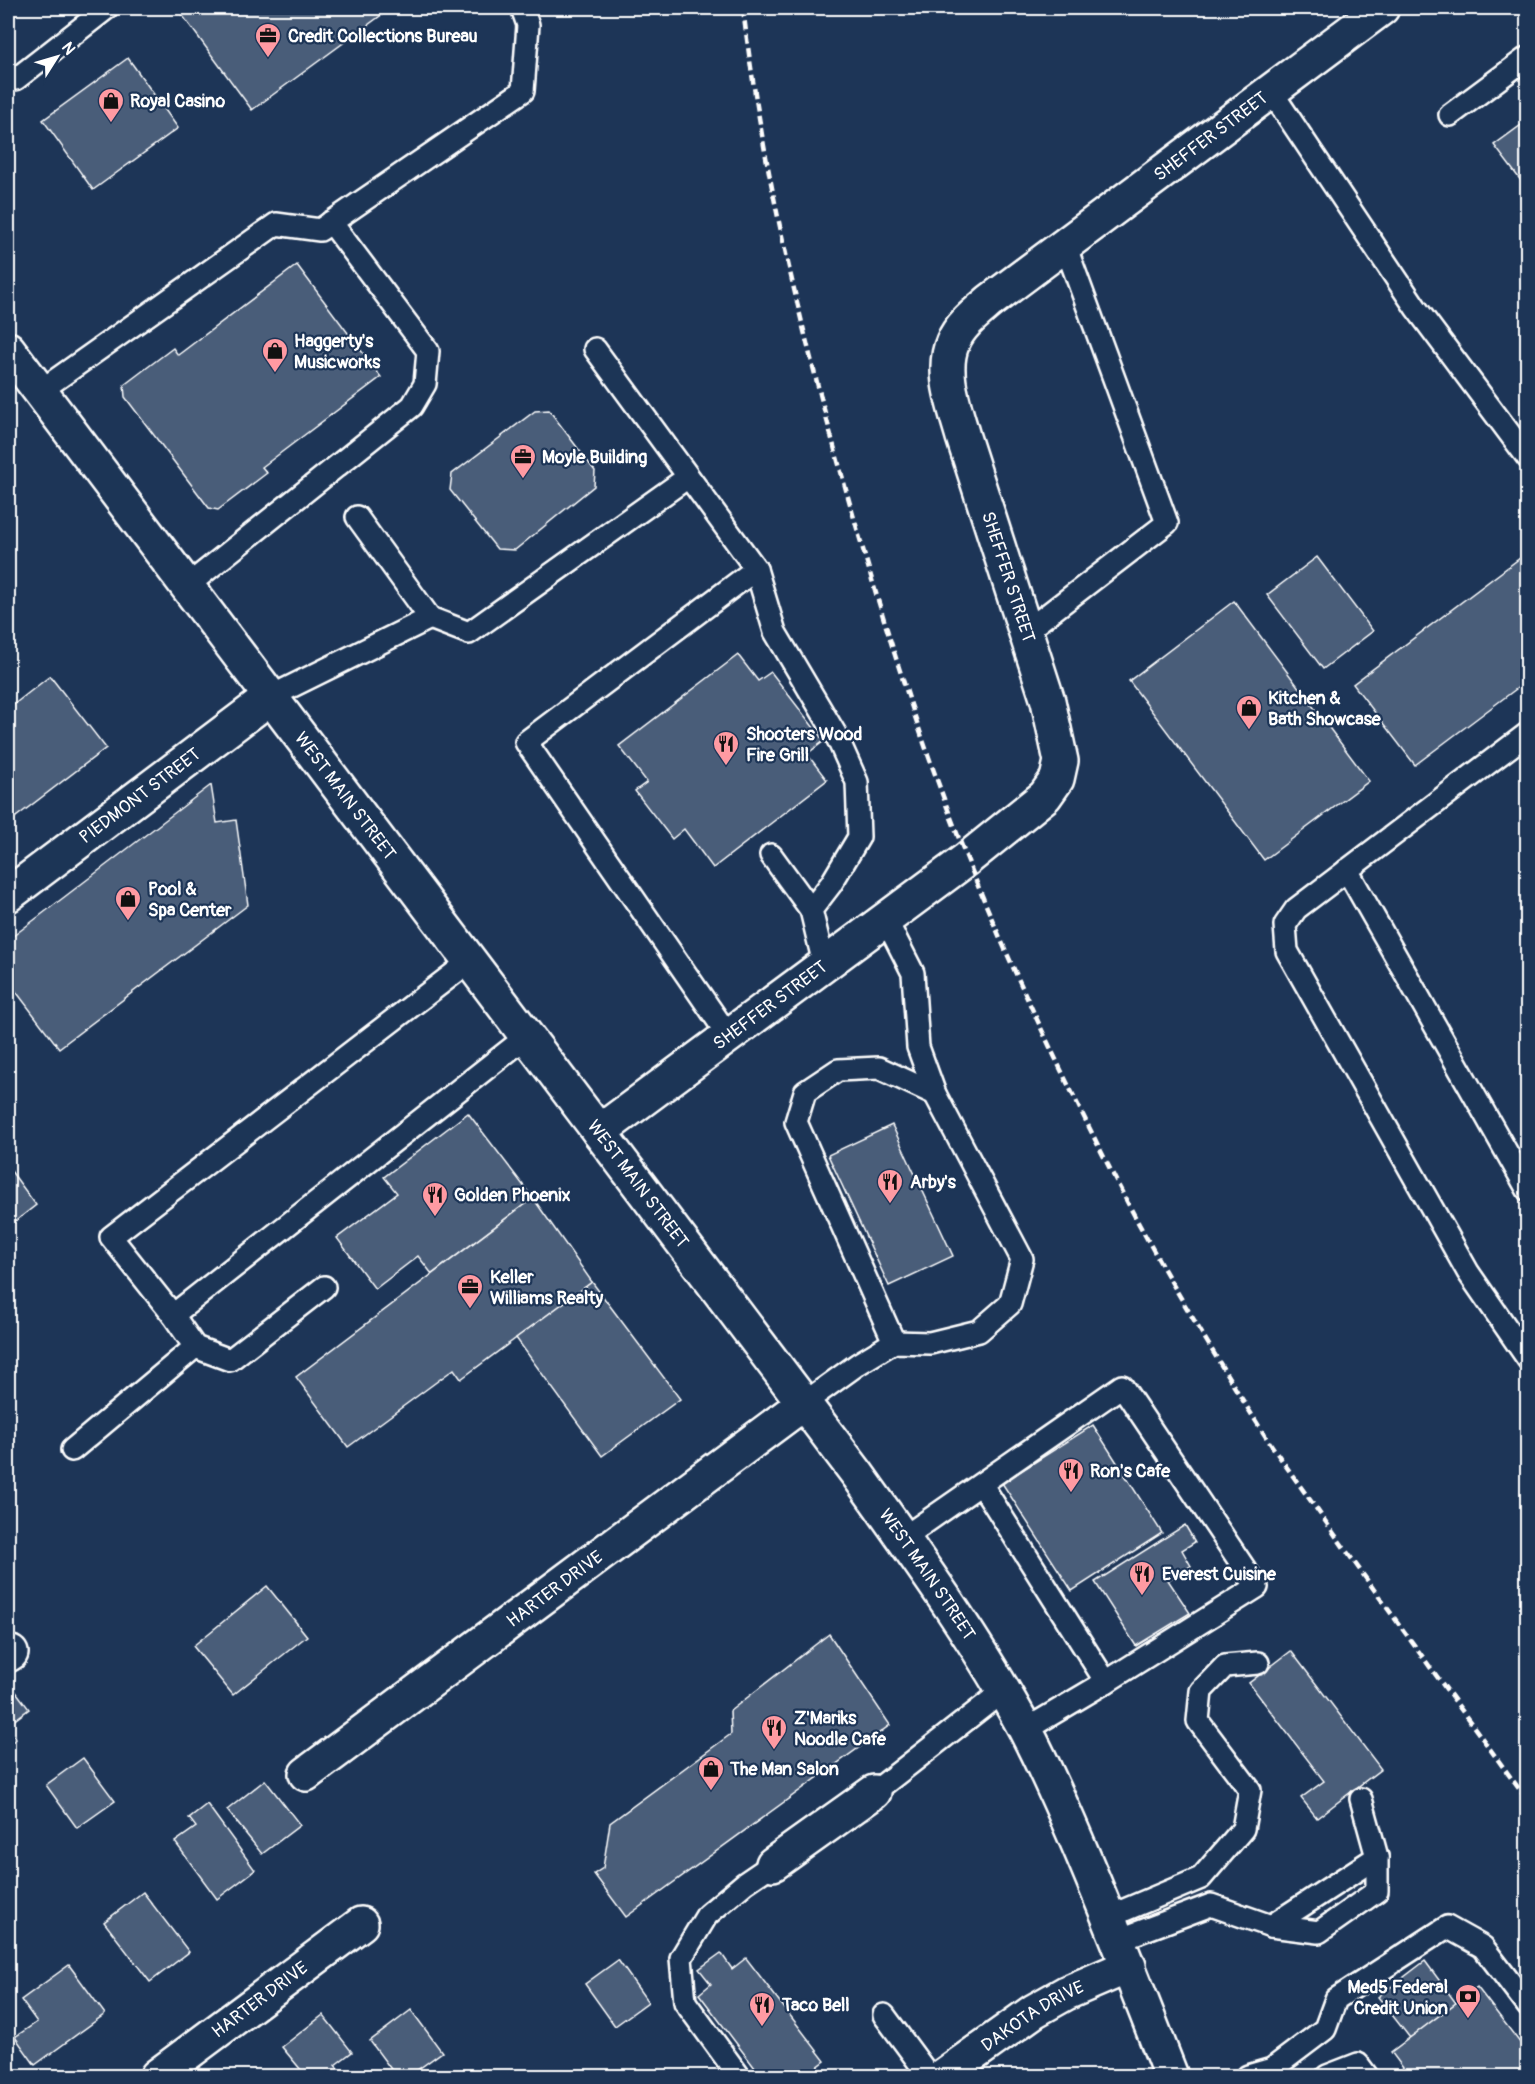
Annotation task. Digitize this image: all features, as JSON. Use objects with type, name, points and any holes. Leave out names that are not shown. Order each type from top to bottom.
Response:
[{"type":"street","name":"SHEFFER STREET","points":[[598,1132],[885,918],[968,859],[1045,796],[1057,779],[1061,761],[1056,734],[953,400],[947,367],[953,342],[968,320],[990,301],[1382,8]]},
{"type":"street","name":"WEST MAIN STREET","points":[[8,349],[804,1404],[958,1617],[1025,1730],[1073,1830],[1172,2076]]},
{"type":"street","name":"PIEDMONT STREET","points":[[8,895],[272,696]]},
{"type":"street","name":"HARTER DRIVE","points":[[306,1774],[804,1404]]},
{"type":"street","points":[[773,1864],[874,1792]]},
{"type":"street","name":"HARTER DRIVE","points":[[157,2076],[361,1924]]},
{"type":"street","name":"DAKOTA DRIVE","points":[[944,2076],[1034,2011],[1066,1993],[1119,1941]]},
{"type":"lane","points":[[40,391],[276,224],[320,230],[523,91],[528,26],[522,8]]},
{"type":"lane","points":[[16,79],[99,10]]},
{"type":"lane","points":[[1450,115],[1527,57]]},
{"type":"lane","points":[[1271,91],[1416,308],[1527,458]]},
{"type":"lane","points":[[187,585],[412,406],[425,384],[428,351],[331,222]]},
{"type":"lane","points":[[1025,632],[1167,523],[1065,245]]},
{"type":"lane","points":[[595,349],[756,569],[775,632],[836,735],[857,782],[859,837],[831,884],[811,910]]},
{"type":"lane","points":[[357,517],[430,618],[469,633],[688,477]]},
{"type":"lane","points":[[728,1035],[526,742],[756,569]]},
{"type":"lane","points":[[272,696],[430,618]]},
{"type":"lane","points":[[1527,733],[1296,909],[1285,925],[1287,951],[1468,1272],[1527,1359]]},
{"type":"lane","points":[[771,855],[811,910],[824,964]]},
{"type":"lane","points":[[1347,870],[1527,1190]]},
{"type":"lane","points":[[804,1404],[858,1364],[894,1341],[930,1343],[979,1331],[1010,1304],[1022,1259],[935,1094],[918,1047],[913,973],[885,918]]},
{"type":"lane","points":[[324,1287],[230,1360],[195,1347],[173,1315],[111,1237],[470,961]]},
{"type":"lane","points":[[173,1315],[526,1037]]},
{"type":"lane","points":[[894,1341],[796,1122],[805,1092],[838,1070],[879,1068],[935,1094]]},
{"type":"lane","points":[[72,1450],[195,1347]]},
{"type":"lane","points":[[903,1538],[1122,1386],[1257,1587],[1025,1730]]},
{"type":"lane","points":[[982,1485],[1106,1682]]},
{"type":"lane","points":[[1119,1941],[1201,1878],[1243,1829],[1250,1790],[1198,1721],[1201,1691],[1225,1666],[1258,1663]]},
{"type":"lane","points":[[874,1792],[1003,1690]]},
{"type":"lane","points":[[1119,1941],[1211,1905],[1271,1926],[1319,1932],[1377,1891],[1377,1857],[1361,1799]]},
{"type":"lane","points":[[1271,1926],[1377,1857]]},
{"type":"lane","points":[[739,2076],[685,2002],[681,1958],[707,1915],[745,1882],[773,1864]]},
{"type":"lane","points":[[1248,2076],[1272,2069],[1325,2030],[1336,1999],[1447,1926],[1483,1947],[1527,2006]]},
{"type":"lane","points":[[884,2015],[929,2076]]},
{"type":"lane","points":[[1327,2076],[1358,2064],[1367,2076]]},
{"type":"building","name":"Credit Collections Bureau","points":[[177,8],[391,8],[252,110]]},
{"type":"building","name":"Royal Casino","points":[[128,58],[178,128],[93,190],[43,120]]},
{"type":"building","points":[[1528,120],[1528,190],[1494,145]]},
{"type":"building","points":[[297,265],[381,377],[262,467],[267,473],[218,510],[209,508],[125,397],[124,385],[173,348],[178,355]]},
{"type":"building","name":"Moyle Building","points":[[549,410],[595,471],[594,486],[515,550],[497,549],[450,490],[452,474],[535,411]]},
{"type":"building","points":[[1528,552],[1528,680],[1415,765],[1353,684]]},
{"type":"building","points":[[1317,557],[1373,631],[1323,669],[1267,595]]},
{"type":"building","name":"Kitchen & Bath Showcase","points":[[1234,601],[1369,781],[1264,860],[1129,681]]},
{"type":"building","name":"Shooters Wood Fire Grill","points":[[738,655],[758,681],[771,672],[824,741],[807,754],[827,780],[713,868],[684,829],[672,839],[635,791],[647,782],[619,746]]},
{"type":"building","points":[[50,676],[106,748],[8,823],[8,709]]},
{"type":"building","name":"Pool & Spa Center","points":[[211,785],[217,823],[236,820],[248,905],[59,1048],[8,981],[8,940]]},
{"type":"building","name":"Golden Phoenix","points":[[468,1113],[533,1198],[432,1274],[418,1256],[375,1289],[337,1238],[397,1193],[384,1177]]},
{"type":"building","name":"Arby's","points":[[892,1125],[953,1256],[889,1286],[828,1155]]},
{"type":"building","points":[[8,1167],[36,1205],[8,1227]]},
{"type":"building","name":"Keller Williams Realty","points":[[533,1198],[592,1282],[461,1379],[454,1369],[348,1447],[296,1377]]},
{"type":"building","points":[[592,1282],[680,1399],[602,1456],[516,1338]]},
{"type":"building","points":[[1093,1425],[1162,1533],[1072,1591],[1002,1483]]},
{"type":"building","name":"Everest Cuisine","points":[[1185,1525],[1195,1542],[1182,1550],[1191,1566],[1168,1580],[1190,1613],[1136,1646],[1095,1582]]},
{"type":"building","points":[[267,1586],[307,1636],[233,1695],[193,1646]]},
{"type":"building","points":[[829,1634],[890,1725],[626,1917],[594,1874],[603,1868],[610,1823],[731,1734],[730,1711]]},
{"type":"building","points":[[1291,1651],[1381,1769],[1317,1818],[1301,1798],[1324,1781],[1249,1683]]},
{"type":"building","points":[[8,1681],[29,1709],[8,1725]]},
{"type":"building","points":[[8,1728],[16,1739],[8,1745]]},
{"type":"building","points":[[83,1758],[115,1801],[77,1828],[46,1785]]},
{"type":"building","points":[[265,1780],[300,1825],[262,1854],[227,1810]]},
{"type":"building","points":[[207,1804],[255,1870],[217,1899],[175,1842],[196,1827],[189,1818]]},
{"type":"building","points":[[143,1892],[189,1952],[150,1982],[104,1922]]},
{"type":"building","name":"Taco Bell","points":[[721,1953],[732,1969],[746,1958],[825,2061],[805,2076],[761,2076],[699,1994],[711,1984],[699,1969]]},
{"type":"building","points":[[618,1960],[648,2002],[615,2026],[585,1984]]},
{"type":"building","points":[[1425,1961],[1456,2003],[1410,2038],[1378,1997]]},
{"type":"building","points":[[69,1965],[105,2014],[35,2065],[15,2037],[37,2022],[21,2000]]},
{"type":"building","name":"Med5 Federal Credit Union","points":[[1477,1987],[1528,2053],[1528,2076],[1409,2076],[1391,2052]]},
{"type":"building","points":[[411,2010],[442,2052],[409,2076],[396,2076],[370,2041]]},
{"type":"building","points":[[323,2015],[352,2052],[335,2065],[344,2076],[306,2076],[282,2047]]},
{"type":"railway","points":[[743,8],[751,71],[787,258],[850,504],[892,647],[927,753],[972,872],[1008,955],[1064,1077],[1121,1190],[1174,1286],[1236,1389],[1291,1474],[1528,1801]]},
{"type":"place","name":"Credit Collections Bureau","points":[[268,59]]},
{"type":"place","name":"Royal Casino","points":[[111,124]]},
{"type":"place","name":"Haggerty's Musicworks","points":[[275,374]]},
{"type":"place","name":"Moyle Building","points":[[523,480]]},
{"type":"place","name":"Kitchen & Bath Showcase","points":[[1249,731]]},
{"type":"place","name":"Shooters Wood Fire Grill","points":[[726,767]]},
{"type":"place","name":"Pool & Spa Center","points":[[128,922]]},
{"type":"place","name":"Arby's","points":[[890,1205]]},
{"type":"place","name":"Golden Phoenix","points":[[435,1218]]},
{"type":"place","name":"Keller Williams Realty","points":[[470,1310]]},
{"type":"place","name":"Ron's Cafe","points":[[1071,1494]]},
{"type":"place","name":"Everest Cuisine","points":[[1142,1597]]},
{"type":"place","name":"Z'Mariks Noodle Cafe","points":[[774,1751]]},
{"type":"place","name":"The Man Salon","points":[[711,1792]]},
{"type":"place","name":"Med5 Federal Credit Union","points":[[1468,2020]]},
{"type":"place","name":"Taco Bell","points":[[762,2028]]}]
